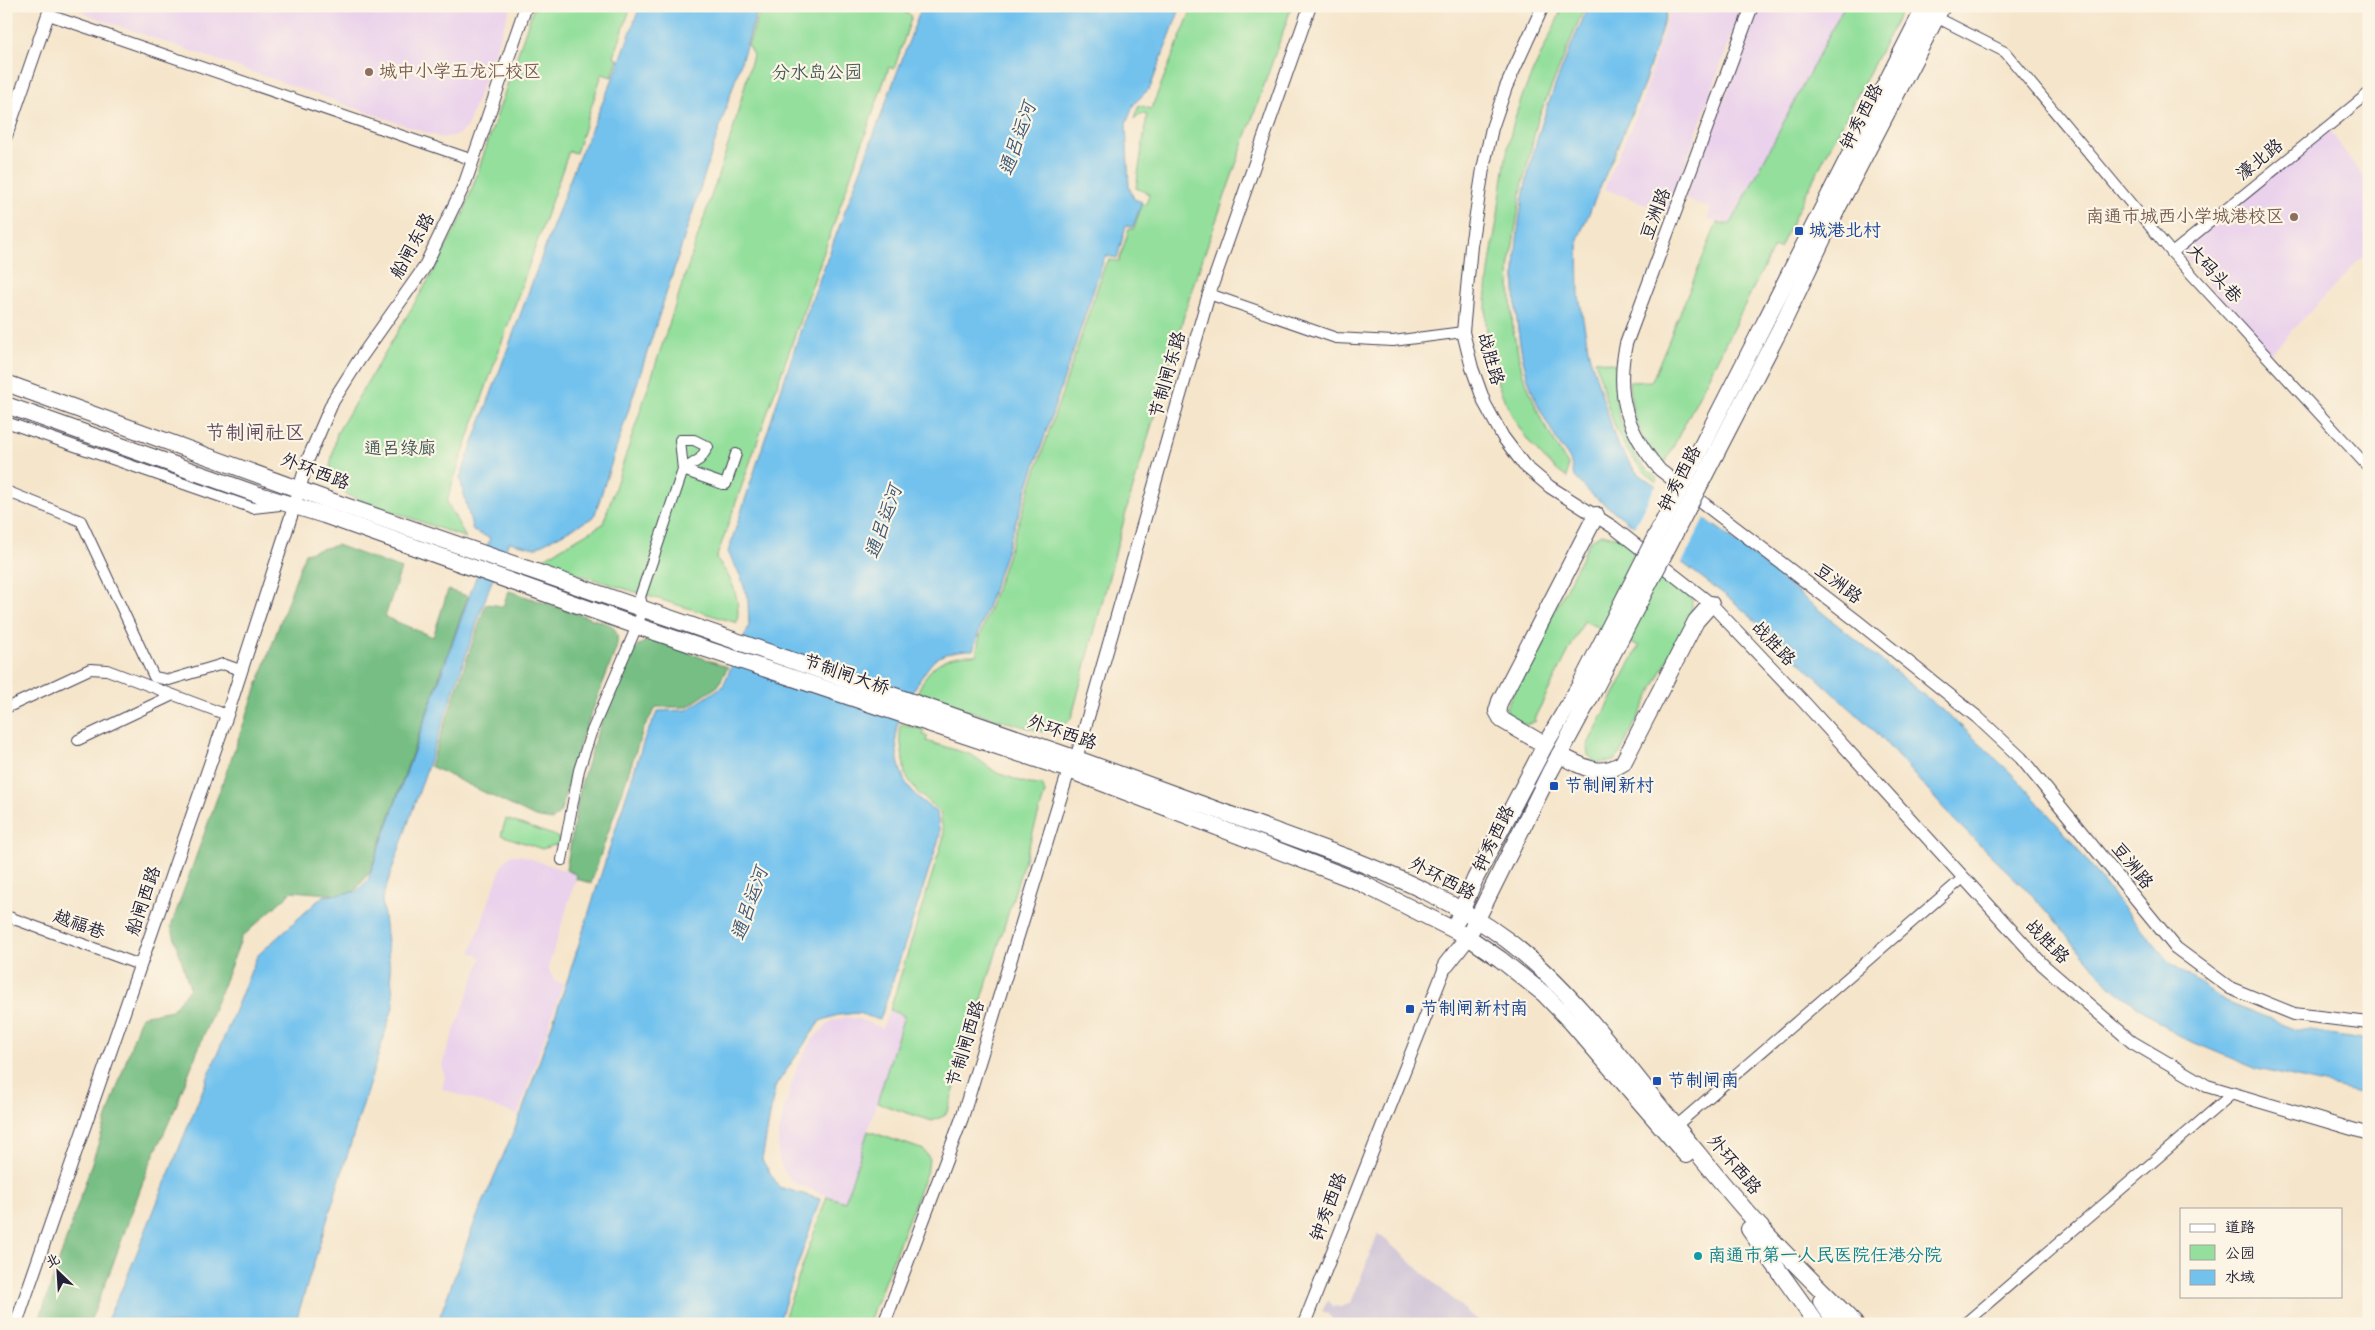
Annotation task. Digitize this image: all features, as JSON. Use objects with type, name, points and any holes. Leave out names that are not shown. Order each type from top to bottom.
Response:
[{"type":"main road","name":"钟秀西路","points":[[1461,934],[1477,919],[1559,755],[1586,690],[1774,324],[1839,205],[1931,10]]},
{"type":"main road","name":"外环西路","points":[[6,383],[643,609]]},
{"type":"main road","name":"外环西路","points":[[6,404],[290,506],[324,515],[637,626]]},
{"type":"main road","points":[[1545,746],[1502,720],[1498,711],[1500,701],[1596,515]]},
{"type":"main road","points":[[1559,755],[1596,771],[1612,770],[1623,763],[1696,621],[1711,604]]},
{"type":"main road","name":"节制闸大桥","points":[[643,609],[986,736]]},
{"type":"main road","name":"节制闸大桥","points":[[637,626],[986,736]]},
{"type":"main road","name":"钟秀西路","points":[[1461,934],[1461,910],[1475,878],[1545,746],[1586,690]]},
{"type":"main road","name":"外环西路","points":[[986,736],[1346,857],[1388,874],[1477,919],[1508,941],[1552,980],[1646,1086],[1831,1324]]},
{"type":"main road","name":"外环西路","points":[[1072,764],[1357,880],[1461,934],[1500,959],[1544,994],[1572,1023],[1760,1234],[1837,1324]]},
{"type":"main road","points":[[1446,965],[1461,934]]},
{"type":"main road","name":"外环西路","points":[[1760,1234],[1817,1324]]},
{"type":"main road","name":"外环西路","points":[[1760,1234],[1855,1324]]},
{"type":"street","name":"船闸东路","points":[[299,487],[308,459],[333,401],[359,360],[424,268],[465,183],[526,6]]},
{"type":"street","name":"节制闸东路","points":[[1072,764],[1209,294],[1310,6]]},
{"type":"street","name":"战胜路","points":[[1543,6],[1506,87],[1492,128],[1471,246],[1463,332],[1472,368],[1485,404],[1503,437],[1524,465],[1550,487],[1596,515],[1711,604],[1803,701],[2043,965],[2132,1042],[2207,1086],[2369,1134]]},
{"type":"street","name":"豆洲路","points":[[1752,6],[1626,344],[1621,364],[1621,387],[1633,432],[1644,451],[1660,470],[1858,620],[1977,717],[2021,758],[2176,948],[2230,988],[2294,1014],[2369,1023]]},
{"type":"street","name":"大码头巷","points":[[1931,10],[2005,52],[2172,253],[2369,468]]},
{"type":"street","points":[[6,136],[50,11],[473,160]]},
{"type":"street","name":"濠北路","points":[[2172,253],[2369,93]]},
{"type":"street","points":[[1209,294],[1336,338],[1393,341],[1463,332]]},
{"type":"street","points":[[6,422],[253,508],[290,506]]},
{"type":"street","points":[[562,860],[579,770],[591,733],[643,609],[640,597],[684,470],[726,484],[736,454]]},
{"type":"street","name":"船闸西路","points":[[16,1324],[227,715],[290,506],[299,487]]},
{"type":"street","points":[[6,492],[81,521],[154,677],[170,680],[222,664],[240,670]]},
{"type":"street","points":[[6,708],[90,669],[107,670],[227,715]]},
{"type":"street","points":[[78,740],[174,695]]},
{"type":"street","name":"节制闸西路","points":[[884,1324],[962,1118],[1072,764]]},
{"type":"street","points":[[1676,1126],[1963,878]]},
{"type":"street","name":"越福巷","points":[[6,916],[140,966]]},
{"type":"street","name":"钟秀西路","points":[[1304,1324],[1446,965]]},
{"type":"street","points":[[1964,1324],[2232,1094]]},
{"type":"shaded area","name":"城中小学五龙汇校区","points":[[76,6],[511,6],[467,127],[457,135],[442,138],[88,15]]},
{"type":"shaded area","points":[[1671,6],[1742,6],[1668,212],[1604,189],[1643,99]]},
{"type":"shaded area","points":[[1761,6],[1847,6],[1731,225],[1717,223],[1707,219],[1711,209],[1685,199]]},
{"type":"shaded area","name":"南通市城西小学城港校区","points":[[2328,128],[2369,185],[2369,250],[2268,356],[2179,249]]},
{"type":"shaded area","points":[[510,855],[520,855],[577,875],[548,968],[555,981],[563,984],[518,1115],[442,1089],[445,1077],[442,1064],[482,957],[471,952],[502,865]]},
{"type":"shaded area","points":[[890,1010],[904,1016],[845,1203],[792,1182],[782,1168],[778,1157],[778,1139],[783,1113],[797,1067],[812,1040],[831,1021],[846,1017],[858,1019],[882,1028]]},
{"type":"shaded area","points":[[1378,1233],[1481,1324],[1335,1324],[1329,1314],[1322,1311],[1328,1300],[1333,1306],[1341,1307],[1351,1303]]},
{"type":"green space","name":"通吕绿廊","points":[[534,6],[631,6],[614,57],[618,59],[612,77],[602,74],[576,153],[569,151],[452,484],[447,502],[466,538],[347,495],[332,479],[330,466],[337,433],[432,274],[463,215]]},
{"type":"green space","name":"分水岛公园","points":[[762,6],[902,6],[901,10],[912,16],[894,69],[889,67],[716,559],[727,573],[734,589],[738,605],[737,623],[537,562],[603,524],[733,130],[753,55],[748,45]]},
{"type":"green space","points":[[1193,6],[1292,6],[1192,289],[1128,505],[1072,716],[1066,724],[1058,729],[1039,731],[916,696],[926,676],[946,659],[976,655],[979,640],[1105,265],[1109,260],[1119,261],[1129,229],[1134,229],[1142,204],[1146,205],[1149,194],[1136,188],[1147,115],[1141,114],[1134,119],[1139,105],[1151,109]]},
{"type":"green space","points":[[1563,6],[1585,6],[1538,119],[1522,187],[1509,270],[1513,330],[1523,375],[1542,421],[1568,465],[1567,478],[1548,463],[1532,445],[1506,403],[1490,356],[1486,308],[1489,272],[1514,121],[1530,77]]},
{"type":"green space","points":[[1844,6],[1904,6],[1802,201],[1780,248],[1774,247],[1664,465],[1649,449],[1638,428],[1629,382],[1652,381],[1717,223],[1731,224]]},
{"type":"green space","points":[[1595,360],[1616,364],[1615,389],[1623,428],[1633,451],[1642,464],[1657,478],[1656,482],[1630,455],[1615,427]]},
{"type":"green space","points":[[1601,534],[1620,538],[1688,593],[1692,600],[1692,612],[1618,757],[1614,761],[1596,763],[1588,755],[1587,746],[1639,646],[1584,621],[1534,719],[1536,721],[1526,725],[1509,717],[1506,707],[1590,541]]},
{"type":"green space","points":[[337,545],[401,569],[385,617],[433,637],[448,590],[468,596],[370,872],[355,891],[341,895],[292,891],[242,937],[174,1111],[148,1168],[89,1324],[38,1324],[141,1016],[172,1010],[190,988],[171,926],[305,553]]},
{"type":"green space","points":[[509,591],[611,625],[617,636],[616,649],[580,743],[560,813],[552,820],[535,817],[430,766],[486,604],[503,606]]},
{"type":"green space","points":[[650,639],[728,667],[718,686],[687,707],[656,707],[643,730],[591,883],[576,879],[577,875],[566,870],[580,788],[593,745],[609,701],[628,661],[637,646]]},
{"type":"green space","points":[[901,724],[924,730],[923,735],[928,736],[926,741],[972,755],[997,773],[1029,784],[1042,785],[1045,793],[948,1110],[944,1116],[932,1121],[877,1103],[904,1016],[890,1010],[944,836],[940,812],[917,792],[905,774],[899,730]]},
{"type":"green space","points":[[506,819],[556,836],[559,838],[558,844],[542,849],[501,835]]},
{"type":"green space","points":[[868,1131],[924,1150],[929,1158],[928,1168],[868,1324],[782,1324],[827,1196],[845,1202]]},
{"type":"water","points":[[640,6],[759,6],[594,517],[535,548],[509,542],[489,588],[382,899],[394,1004],[295,1324],[105,1324],[125,1282],[257,956],[323,896],[356,892],[368,880],[490,538],[473,531],[460,478],[574,169],[617,69]]},
{"type":"water","name":"通吕运河","points":[[922,6],[1181,6],[1150,88],[1134,104],[1126,124],[1129,187],[1134,199],[1142,202],[1133,227],[1126,226],[1117,258],[1107,256],[1104,259],[973,650],[964,650],[944,655],[931,664],[918,682],[898,725],[896,732],[897,748],[902,774],[912,791],[921,801],[937,813],[940,836],[880,1020],[858,1013],[838,1015],[820,1021],[775,1087],[762,1160],[779,1187],[820,1199],[778,1324],[437,1324],[474,1224],[523,1109],[568,978],[645,737],[658,711],[687,710],[723,686],[749,626],[748,600],[741,577],[728,552],[802,326]]},
{"type":"water","points":[[1589,6],[1669,6],[1643,87],[1578,239],[1579,296],[1589,354],[1617,444],[1636,472],[1722,531],[1958,723],[2017,779],[2070,839],[2110,892],[2169,962],[2225,1001],[2296,1029],[2369,1040],[2369,1094],[2257,1069],[2178,1036],[2110,986],[2033,896],[1955,821],[1877,733],[1733,601],[1591,494],[1575,477],[1572,465],[1546,421],[1530,385],[1518,328],[1515,280],[1518,233],[1525,186],[1537,139],[1552,94]]},
{"type":"pier","points":[[1657,483],[1705,517],[1681,565],[1633,529]]},
{"type":"place","name":"城中小学五龙汇校区","points":[[369,72]]},
{"type":"place","name":"南通市城西小学城港校区","points":[[2294,217]]},
{"type":"place","name":"城港北村","points":[[1799,231]]},
{"type":"place","name":"节制闸新村","points":[[1554,786]]},
{"type":"place","name":"节制闸新村南","points":[[1410,1009]]},
{"type":"place","name":"节制闸南","points":[[1657,1081]]},
{"type":"place","name":"南通市第一人民医院任港分院","points":[[1698,1256]]},
{"type":"district","name":"节制闸社区","points":[[255,433]]}]
